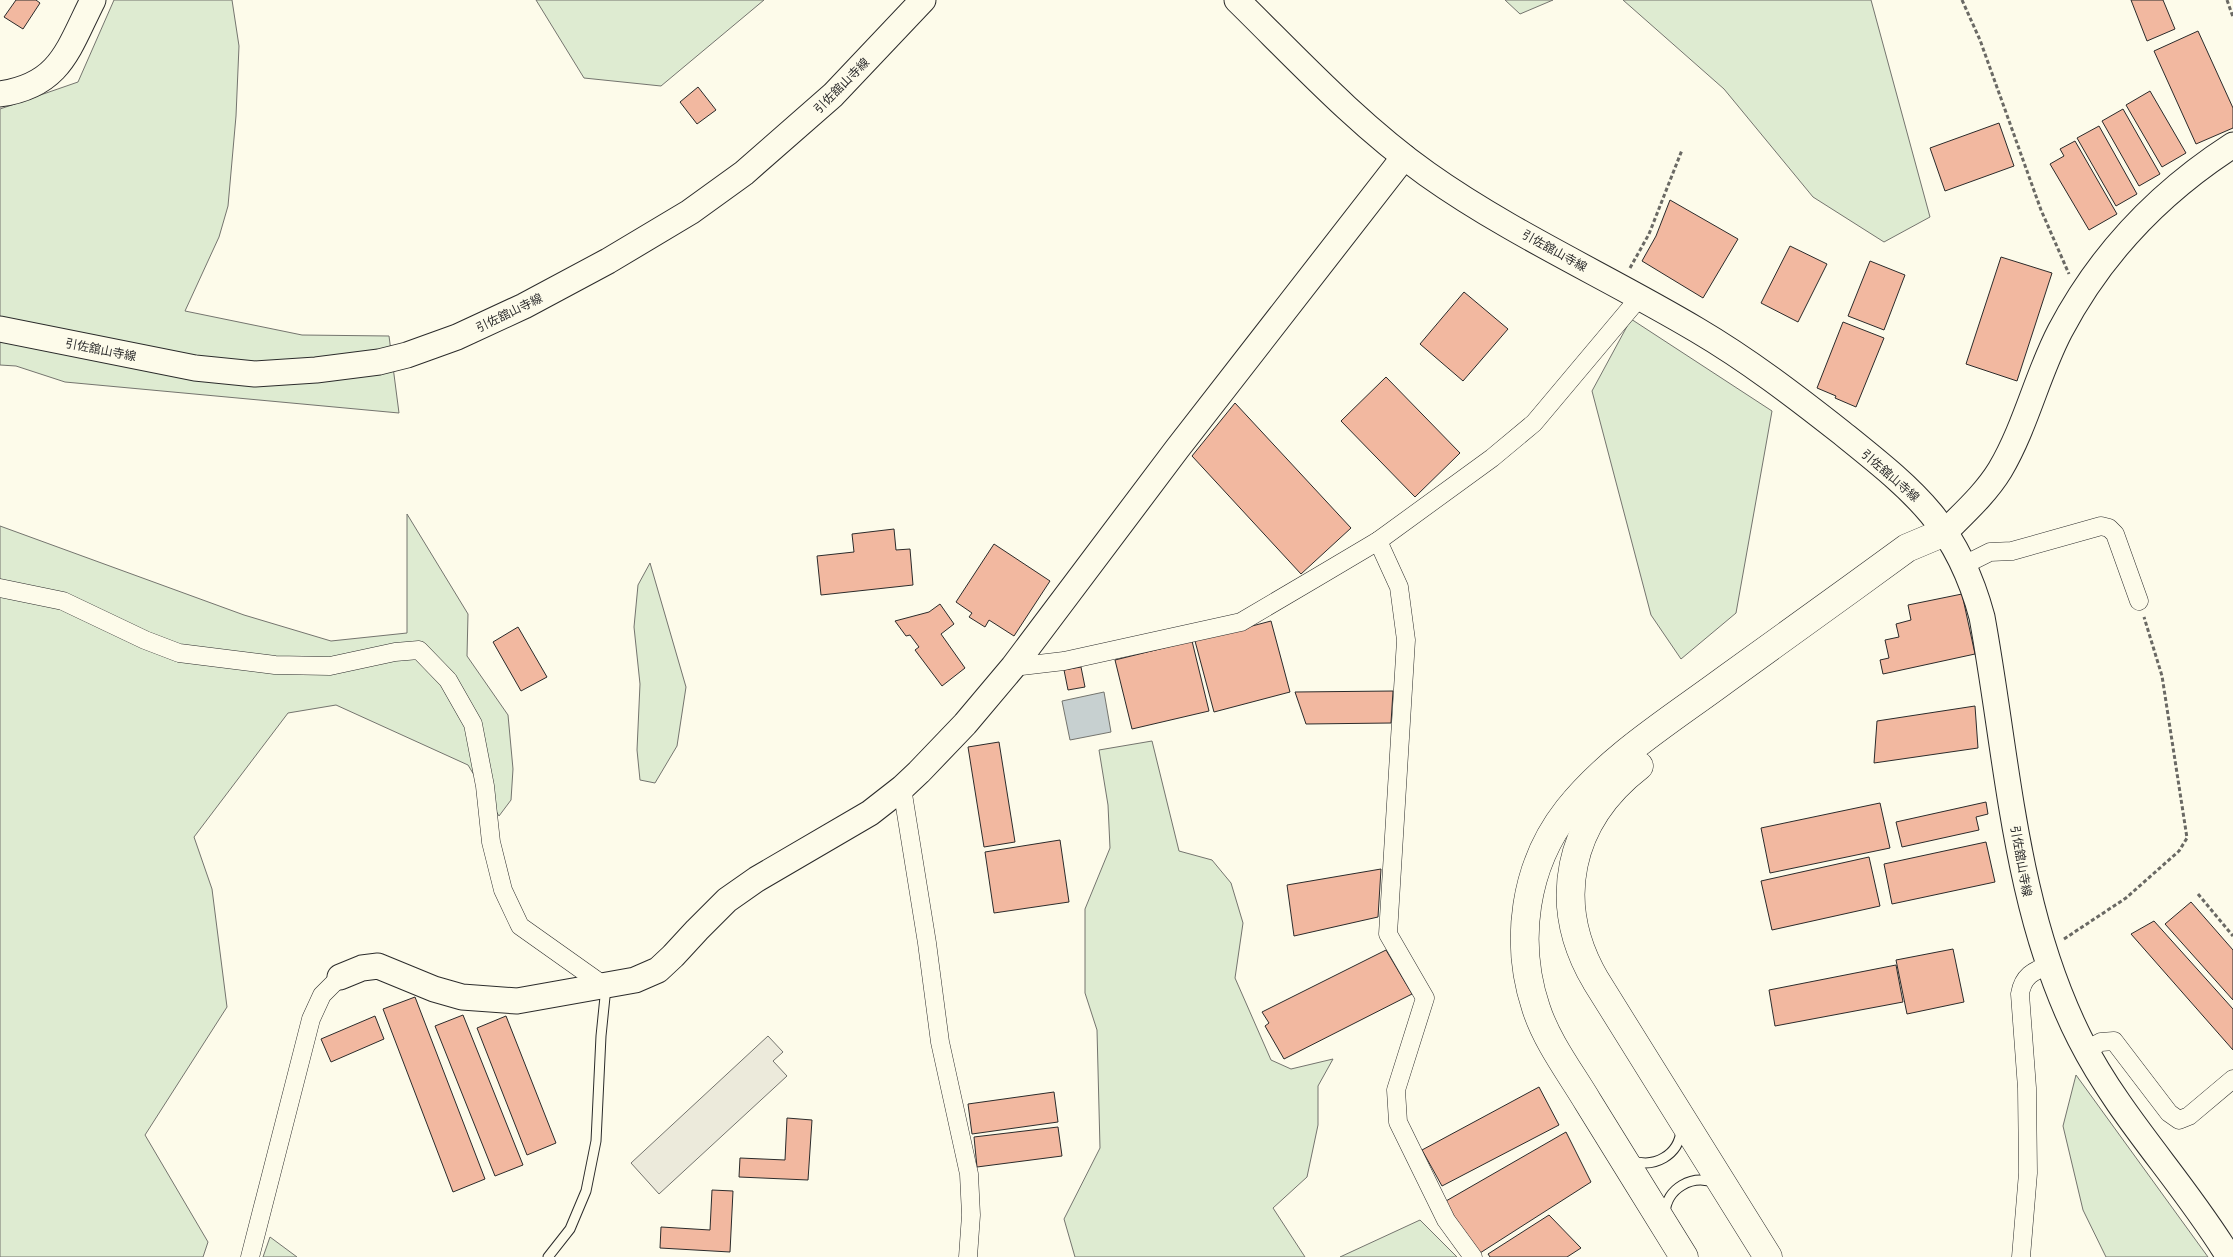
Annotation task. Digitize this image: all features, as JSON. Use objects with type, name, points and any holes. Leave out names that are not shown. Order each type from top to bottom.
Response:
[{"type":"highway","points":[[1768,1257],[1732,1196],[1596,981],[1579,947],[1574,930],[1570,893],[1572,874],[1582,838],[1602,803],[1631,771],[1918,562],[1945,532]]},
{"type":"highway","points":[[1677,1246],[1546,1032],[1537,1010],[1529,980],[1524,942],[1529,895],[1543,851],[1554,830],[1583,793],[1648,737],[1907,548],[1945,532]]},
{"type":"main road","points":[[0,94],[22,91],[45,79],[61,62],[93,0]]},
{"type":"main road","name":"引佐舘山寺線","points":[[0,329],[195,368],[255,374],[361,364],[407,355],[456,337],[524,306],[608,261],[690,212],[744,174],[833,95],[923,0]]},
{"type":"main road","name":"引佐舘山寺線","points":[[1237,0],[1358,118],[1404,157],[1476,206],[1723,346],[1799,399],[1910,490],[1927,508],[1945,532],[1964,565],[1982,617],[2024,877],[2045,956],[2062,1000],[2086,1050],[2125,1113],[2199,1210],[2229,1257]]},
{"type":"main road","points":[[1945,532],[1984,492],[2000,470],[2013,446],[2060,331],[2084,291],[2113,249],[2158,201],[2183,180],[2233,145]]},
{"type":"main road","points":[[340,977],[362,968],[378,966],[434,989],[462,997],[517,1000],[606,987],[635,980],[658,970],[727,900],[764,875],[870,813],[902,788],[965,724],[1013,667],[1183,442],[1404,157]]},
{"type":"street","points":[[1013,667],[1064,661],[1241,622],[1378,541],[1492,458],[1534,423],[1630,292]]},
{"type":"street","points":[[1964,565],[1990,552],[2012,551],[2101,526],[2108,528],[2115,534],[2139,601]]},
{"type":"street","points":[[1378,541],[1399,587],[1406,640],[1388,934],[1425,998],[1396,1090],[1398,1122],[1446,1220],[1474,1257]]},
{"type":"street","points":[[0,588],[63,601],[145,640],[179,653],[275,665],[330,666],[396,652],[419,650],[448,680],[473,724],[485,786],[491,842],[503,890],[520,926],[606,987]]},
{"type":"street","points":[[902,788],[927,943],[940,1042],[970,1174],[971,1215],[968,1257]]},
{"type":"street","points":[[2021,1257],[2028,1173],[2027,1088],[2020,994],[2021,984],[2045,956]]},
{"type":"street","points":[[250,1257],[311,1019],[322,995],[340,977]]},
{"type":"street","points":[[2086,1050],[2101,1042],[2114,1041],[2169,1113],[2178,1120],[2190,1116],[2233,1079]]},
{"type":"lane","points":[[548,1257],[570,1229],[586,1191],[596,1141],[601,1036],[606,987]]},
{"type":"lane","points":[[1615,1146],[1621,1154],[1638,1162],[1647,1163],[1665,1158],[1678,1144],[1681,1135],[1680,1116],[1676,1108]]},
{"type":"lane","points":[[1677,1246],[1666,1227],[1665,1208],[1669,1199],[1682,1185],[1690,1181],[1709,1180],[1718,1184],[1732,1196]]},
{"type":"path","points":[[1962,0],[1980,40],[2047,225],[2073,284],[2084,291]]},
{"type":"path","points":[[2226,0],[2233,17]]},
{"type":"path","points":[[1630,292],[1649,234],[1682,150]]},
{"type":"path","points":[[2045,956],[2058,942],[2126,898],[2179,851],[2187,838],[2162,676],[2139,601]]},
{"type":"path","points":[[2198,894],[2233,936]]},
{"type":"green space","points":[[114,0],[232,0],[239,46],[236,116],[228,206],[219,237],[185,311],[302,335],[389,336],[399,413],[65,382],[16,366],[0,365],[0,109],[78,82]]},
{"type":"green space","points":[[536,0],[764,0],[661,86],[584,78]]},
{"type":"green space","points":[[1505,0],[1553,0],[1520,14]]},
{"type":"green space","points":[[1623,0],[1871,0],[1930,217],[1884,242],[1813,197],[1724,89]]},
{"type":"green space","points":[[1631,319],[1772,411],[1736,613],[1681,659],[1651,615],[1592,391]]},
{"type":"green space","points":[[407,514],[468,614],[467,656],[508,715],[513,769],[511,800],[499,816],[468,765],[336,705],[288,713],[194,837],[212,889],[227,1007],[145,1135],[208,1242],[203,1257],[0,1257],[0,526],[244,615],[331,641],[407,633]]},
{"type":"green space","points":[[650,563],[686,687],[677,746],[655,783],[640,780],[637,750],[640,684],[634,627],[638,585]]},
{"type":"green space","points":[[1152,741],[1179,851],[1212,860],[1231,883],[1243,923],[1235,978],[1271,1060],[1291,1069],[1333,1059],[1318,1086],[1318,1125],[1307,1177],[1273,1208],[1305,1257],[1075,1257],[1064,1219],[1100,1148],[1097,1030],[1085,993],[1085,909],[1110,848],[1108,805],[1099,750]]},
{"type":"green space","points":[[2076,1075],[2208,1257],[2106,1257],[2083,1210],[2063,1126]]},
{"type":"green space","points":[[1420,1220],[1457,1257],[1340,1257]]},
{"type":"green space","points":[[270,1237],[297,1257],[263,1257]]},
{"type":"shaded area","points":[[1104,692],[1111,732],[1070,740],[1062,701]]},
{"type":"shaded area","points":[[768,1036],[783,1052],[773,1061],[787,1076],[659,1194],[631,1163]]},
{"type":"building","points":[[16,0],[36,0],[40,3],[23,29],[4,17]]},
{"type":"building","points":[[2131,0],[2163,0],[2175,29],[2147,41]]},
{"type":"building","points":[[2198,31],[2233,108],[2233,128],[2196,144],[2154,51]]},
{"type":"building","points":[[698,87],[716,110],[697,124],[680,102]]},
{"type":"building","points":[[2150,91],[2186,153],[2162,167],[2126,105]]},
{"type":"building","points":[[2123,109],[2160,174],[2139,186],[2102,121]]},
{"type":"building","points":[[1999,123],[2014,166],[1945,191],[1930,148]]},
{"type":"building","points":[[2099,126],[2137,194],[2116,206],[2077,138]]},
{"type":"building","points":[[2075,141],[2117,214],[2089,230],[2050,164],[2064,156],[2060,149]]},
{"type":"building","points":[[1670,200],[1738,239],[1703,298],[1642,261],[1656,236]]},
{"type":"building","points":[[1790,246],[1827,264],[1798,322],[1761,303]]},
{"type":"building","points":[[2001,257],[2052,273],[2017,381],[1966,364]]},
{"type":"building","points":[[1870,261],[1905,275],[1884,330],[1848,316]]},
{"type":"building","points":[[1464,292],[1508,329],[1463,381],[1420,344]]},
{"type":"building","points":[[1843,322],[1884,338],[1856,407],[1817,388]]},
{"type":"building","points":[[1386,377],[1460,453],[1415,497],[1341,421]]},
{"type":"building","points":[[1235,403],[1351,528],[1301,574],[1192,456]]},
{"type":"building","points":[[894,529],[896,550],[910,549],[913,585],[821,595],[817,556],[854,552],[852,534]]},
{"type":"building","points":[[994,544],[1050,581],[1014,636],[989,620],[985,627],[969,617],[972,613],[956,602]]},
{"type":"building","points":[[1962,594],[1975,654],[1883,674],[1880,660],[1889,658],[1885,640],[1899,637],[1896,624],[1911,620],[1908,605]]},
{"type":"building","points":[[940,604],[954,624],[941,634],[965,668],[942,686],[915,650],[919,647],[910,635],[906,636],[895,621],[929,612]]},
{"type":"building","points":[[1271,621],[1290,692],[1214,712],[1195,641]]},
{"type":"building","points":[[518,627],[547,677],[521,691],[493,642]]},
{"type":"building","points":[[1192,641],[1209,711],[1132,729],[1115,660]]},
{"type":"building","points":[[1081,667],[1085,687],[1068,690],[1064,670]]},
{"type":"building","points":[[1393,691],[1391,723],[1306,724],[1295,692]]},
{"type":"building","points":[[1975,706],[1978,748],[1874,763],[1877,721]]},
{"type":"building","points":[[999,742],[1015,842],[984,847],[968,747]]},
{"type":"building","points":[[1986,802],[1988,814],[1976,817],[1979,830],[1902,847],[1896,822]]},
{"type":"building","points":[[1880,803],[1890,848],[1770,873],[1761,828]]},
{"type":"building","points":[[1060,840],[1069,902],[994,913],[985,852]]},
{"type":"building","points":[[1986,842],[1995,882],[1892,904],[1884,864]]},
{"type":"building","points":[[1869,857],[1880,906],[1772,930],[1761,881]]},
{"type":"building","points":[[1381,869],[1378,917],[1294,936],[1287,885]]},
{"type":"building","points":[[2191,902],[2233,950],[2233,1000],[2165,924]]},
{"type":"building","points":[[2154,921],[2233,1009],[2233,1050],[2131,934]]},
{"type":"building","points":[[1953,949],[1964,1002],[1907,1014],[1896,960]]},
{"type":"building","points":[[1386,950],[1412,994],[1284,1059],[1265,1026],[1269,1023],[1262,1012]]},
{"type":"building","points":[[1896,965],[1903,1002],[1775,1026],[1769,990]]},
{"type":"building","points":[[415,997],[485,1179],[453,1192],[383,1009]]},
{"type":"building","points":[[463,1015],[523,1165],[495,1176],[435,1026]]},
{"type":"building","points":[[375,1016],[384,1039],[331,1062],[321,1039]]},
{"type":"building","points":[[506,1016],[556,1143],[527,1155],[477,1028]]},
{"type":"building","points":[[1539,1087],[1559,1125],[1442,1186],[1422,1150]]},
{"type":"building","points":[[1054,1092],[1058,1122],[972,1134],[968,1104]]},
{"type":"building","points":[[787,1118],[812,1120],[808,1180],[739,1177],[740,1158],[785,1160]]},
{"type":"building","points":[[1058,1127],[1062,1156],[977,1167],[974,1137]]},
{"type":"building","points":[[1566,1132],[1591,1182],[1480,1253],[1464,1235],[1446,1201]]},
{"type":"building","points":[[712,1190],[733,1191],[730,1252],[660,1248],[661,1227],[710,1230]]},
{"type":"building","points":[[1549,1215],[1581,1248],[1567,1257],[1490,1257],[1488,1254]]}]
